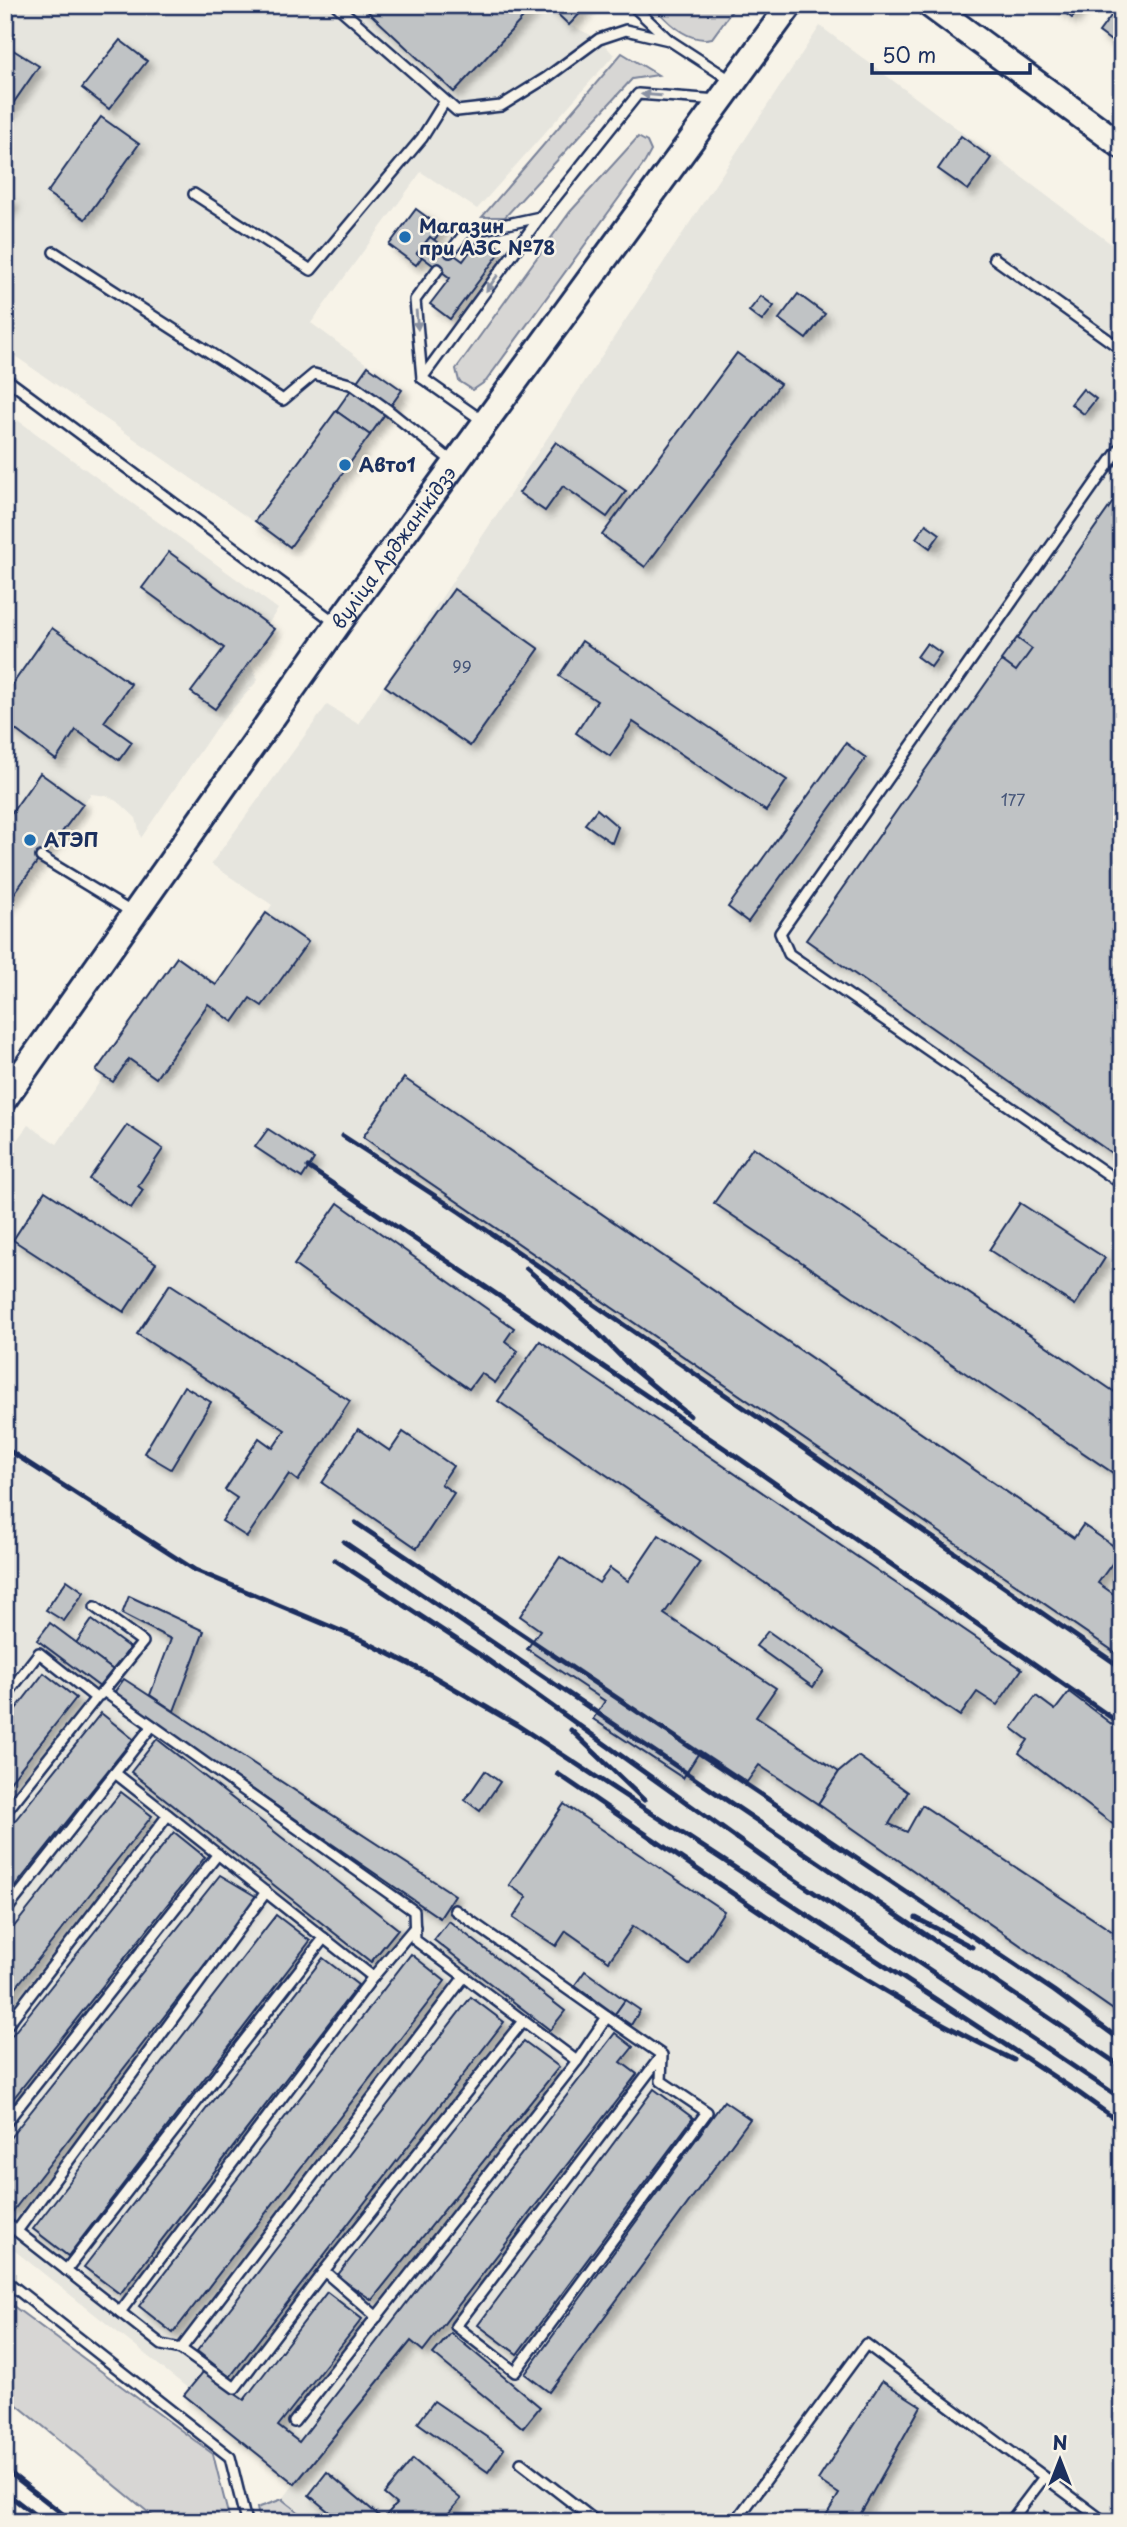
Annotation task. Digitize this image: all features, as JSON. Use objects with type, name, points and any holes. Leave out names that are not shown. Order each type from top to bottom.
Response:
[{"type":"main road","name":"вуліца Арджанікідзэ","points":[[5,1098],[338,624],[790,5]]},
{"type":"main road","points":[[930,5],[1122,146]]},
{"type":"lane","points":[[336,5],[457,111],[501,106],[546,78],[598,39],[626,30],[669,40]]},
{"type":"lane","points":[[632,5],[726,91]]},
{"type":"lane","points":[[422,378],[540,217],[638,94],[726,91]]},
{"type":"lane","points":[[194,194],[311,270],[422,138],[445,101]]},
{"type":"lane","points":[[450,252],[465,233],[540,217]]},
{"type":"lane","points":[[54,252],[284,400],[314,374],[353,385],[454,464]]},
{"type":"lane","points":[[994,258],[1117,346],[1122,339]]},
{"type":"lane","points":[[438,269],[415,300],[422,378],[485,422]]},
{"type":"lane","points":[[5,378],[338,624]]},
{"type":"lane","points":[[1122,444],[780,933],[789,954],[1122,1184]]},
{"type":"lane","points":[[41,857],[134,914]]},
{"type":"lane","points":[[5,1813],[143,1642],[95,1607]]},
{"type":"lane","points":[[5,1697],[39,1653],[96,1698]]},
{"type":"lane","points":[[105,1692],[414,1910],[415,1940],[577,2061]]},
{"type":"lane","points":[[5,1912],[152,1726]]},
{"type":"lane","points":[[114,1773],[373,1977]]},
{"type":"lane","points":[[5,2028],[168,1815]]},
{"type":"lane","points":[[5,2124],[218,1854]]},
{"type":"lane","points":[[16,2231],[266,1892]]},
{"type":"lane","points":[[456,1910],[663,2055]]},
{"type":"lane","points":[[120,2312],[373,1977],[415,1927]]},
{"type":"lane","points":[[66,2270],[324,1938]]},
{"type":"lane","points":[[181,2349],[464,1977]]},
{"type":"lane","points":[[294,2422],[577,2061],[607,2017]]},
{"type":"lane","points":[[5,2222],[162,2345],[181,2349],[235,2388],[324,2271],[523,2021]]},
{"type":"lane","points":[[663,2055],[662,2081],[706,2112],[515,2372],[456,2326],[663,2055]]},
{"type":"lane","points":[[324,2271],[377,2317]]},
{"type":"lane","points":[[5,2280],[230,2456],[246,2522]]},
{"type":"lane","points":[[735,2522],[866,2344],[1105,2522]]},
{"type":"lane","points":[[521,2463],[597,2522]]},
{"type":"lane","points":[[1010,2522],[1044,2477]]},
{"type":"shaded area","points":[[5,5],[588,5],[570,25],[599,39],[614,55],[477,209],[421,172],[311,323],[402,390],[290,547],[5,349]]},
{"type":"shaded area","points":[[663,5],[736,5],[712,38],[704,39],[689,36],[675,27],[658,11]]},
{"type":"shaded area","points":[[820,26],[1122,252],[1122,2522],[311,2522],[283,2499],[294,2484],[184,2395],[189,2389],[5,2243],[5,1156],[28,1125],[57,1144],[103,1077],[96,1071],[177,957],[216,984],[272,905],[211,864],[327,705],[358,724]]},
{"type":"shaded area","points":[[622,53],[658,75],[632,79],[505,217],[482,217]]},
{"type":"shaded area","points":[[638,137],[647,142],[651,151],[645,162],[486,381],[473,390],[459,381],[456,369],[570,212]]},
{"type":"shaded area","points":[[5,411],[278,609],[268,624],[274,629],[250,662],[258,680],[216,728],[141,838],[136,818],[121,804],[108,796],[91,794],[5,906]]},
{"type":"shaded area","points":[[5,2300],[213,2454],[230,2522],[160,2522],[5,2395]]},
{"type":"shaded area","points":[[283,2499],[311,2522],[260,2522],[257,2508]]},
{"type":"building","points":[[361,5],[535,5],[454,92]]},
{"type":"building","points":[[548,5],[588,5],[569,25]]},
{"type":"building","points":[[1055,5],[1081,5],[1072,18]]},
{"type":"building","points":[[1119,5],[1122,5],[1122,49],[1099,32]]},
{"type":"building","points":[[120,40],[147,61],[109,109],[82,88]]},
{"type":"building","points":[[5,45],[39,66],[5,115]]},
{"type":"building","points":[[101,117],[139,144],[85,219],[47,193]]},
{"type":"building","points":[[961,136],[991,158],[968,190],[938,169]]},
{"type":"building","points":[[5,196],[13,202],[5,212]]},
{"type":"building","points":[[416,209],[443,229],[434,240],[430,237],[417,253],[422,257],[416,265],[389,245]]},
{"type":"building","points":[[482,235],[502,250],[450,319],[430,304],[450,278],[417,253],[430,237],[463,261]]},
{"type":"building","points":[[798,294],[825,314],[806,339],[779,319]]},
{"type":"building","points":[[761,296],[774,306],[762,321],[749,311]]},
{"type":"building","points":[[737,353],[780,384],[645,567],[602,535]]},
{"type":"building","points":[[368,366],[402,390],[370,435],[336,411]]},
{"type":"building","points":[[1083,389],[1096,399],[1084,414],[1071,404]]},
{"type":"building","points":[[336,411],[370,435],[290,547],[255,521]]},
{"type":"building","points":[[556,442],[626,491],[607,517],[563,486],[545,511],[519,493]]},
{"type":"building","points":[[1122,489],[1122,1157],[1120,1159],[806,940]]},
{"type":"building","points":[[926,524],[940,534],[930,548],[916,538]]},
{"type":"building","points":[[169,552],[274,629],[215,709],[191,692],[224,648],[142,588]]},
{"type":"building","points":[[454,589],[539,649],[470,746],[385,686]]},
{"type":"building","points":[[52,628],[131,684],[104,722],[132,742],[119,760],[76,730],[56,760],[5,722],[5,695]]},
{"type":"building","points":[[1017,638],[1032,649],[1016,671],[1001,660]]},
{"type":"building","points":[[582,641],[787,780],[766,811],[633,722],[610,756],[576,733],[597,701],[559,676]]},
{"type":"building","points":[[927,643],[941,653],[931,667],[917,657]]},
{"type":"building","points":[[846,743],[866,758],[748,922],[728,907]]},
{"type":"building","name":"АТЭП","points":[[40,773],[83,804],[5,906],[5,822]]},
{"type":"building","points":[[597,809],[618,827],[612,843],[585,824]]},
{"type":"building","points":[[266,913],[308,942],[262,1006],[250,998],[233,1022],[208,1004],[156,1078],[129,1059],[113,1082],[96,1071],[177,957],[216,985]]},
{"type":"building","points":[[404,1078],[1074,1538],[1083,1525],[1121,1551],[1098,1583],[1115,1595],[1122,1586],[1122,1657],[363,1137]]},
{"type":"building","points":[[127,1125],[163,1149],[138,1186],[143,1190],[131,1208],[89,1179]]},
{"type":"building","points":[[268,1129],[314,1159],[302,1178],[255,1147]]},
{"type":"building","points":[[753,1147],[1122,1397],[1122,1479],[714,1203]]},
{"type":"building","points":[[45,1191],[156,1263],[124,1312],[13,1240]]},
{"type":"building","points":[[338,1203],[514,1328],[505,1341],[518,1351],[495,1383],[481,1373],[469,1389],[294,1265]]},
{"type":"building","points":[[1020,1203],[1105,1258],[1075,1305],[989,1250]]},
{"type":"building","points":[[170,1284],[350,1401],[298,1481],[289,1474],[247,1537],[222,1521],[237,1498],[225,1490],[259,1438],[273,1448],[285,1430],[137,1334]]},
{"type":"building","points":[[540,1341],[1022,1669],[997,1705],[977,1692],[960,1716],[498,1401]]},
{"type":"building","points":[[184,1386],[211,1402],[171,1469],[144,1453]]},
{"type":"building","points":[[358,1429],[390,1451],[403,1432],[453,1466],[441,1484],[454,1493],[417,1548],[322,1483]]},
{"type":"building","points":[[659,1535],[700,1562],[664,1614],[776,1688],[756,1717],[839,1772],[818,1804],[759,1765],[747,1782],[700,1751],[683,1778],[593,1719],[605,1701],[527,1649],[540,1630],[520,1616],[560,1557],[599,1583],[610,1568],[628,1581]]},
{"type":"building","points":[[67,1580],[84,1592],[64,1621],[46,1610]]},
{"type":"building","points":[[129,1596],[204,1631],[174,1711],[150,1695],[171,1639],[122,1614]]},
{"type":"building","points":[[92,1620],[130,1648],[113,1670],[76,1643]]},
{"type":"building","points":[[50,1623],[113,1670],[100,1687],[37,1640]]},
{"type":"building","points":[[768,1631],[824,1671],[813,1687],[756,1646]]},
{"type":"building","points":[[44,1673],[76,1698],[5,1788],[5,1723]]},
{"type":"building","points":[[124,1679],[455,1895],[440,1918],[113,1694]]},
{"type":"building","points":[[1069,1692],[1122,1732],[1122,1831],[1019,1753],[1028,1740],[1012,1728],[1036,1696],[1055,1710]]},
{"type":"building","points":[[101,1713],[133,1739],[5,1899],[5,1833]]},
{"type":"building","points":[[157,1739],[398,1929],[371,1962],[131,1772]]},
{"type":"building","points":[[858,1756],[908,1792],[889,1824],[907,1832],[922,1805],[1122,1938],[1122,2016],[818,1804],[839,1772]]},
{"type":"building","points":[[485,1771],[500,1782],[480,1811],[465,1800]]},
{"type":"building","points":[[121,1792],[152,1816],[5,2001],[5,1938]]},
{"type":"building","points":[[564,1804],[724,1911],[689,1965],[633,1926],[609,1961],[566,1931],[556,1946],[513,1918],[527,1897],[509,1885]]},
{"type":"building","points":[[174,1832],[205,1857],[5,2109],[5,2044]]},
{"type":"building","points":[[220,1875],[257,1897],[13,2211],[5,2206],[5,2144]]},
{"type":"building","points":[[276,1915],[310,1941],[68,2256],[33,2229]]},
{"type":"building","points":[[449,1921],[565,2011],[550,2030],[434,1940]]},
{"type":"building","points":[[411,1954],[445,1981],[173,2333],[139,2306]]},
{"type":"building","points":[[323,1958],[358,1985],[120,2294],[84,2267]]},
{"type":"building","points":[[585,1971],[625,2000],[615,2014],[575,1985]]},
{"type":"building","points":[[471,1997],[504,2022],[230,2377],[197,2351]]},
{"type":"building","points":[[625,2000],[640,2010],[631,2025],[615,2014]]},
{"type":"building","points":[[615,2033],[633,2047],[621,2062],[637,2074],[423,2351],[411,2341],[295,2484],[184,2395],[203,2372],[244,2400],[327,2292],[362,2319],[278,2426],[299,2442]]},
{"type":"building","points":[[524,2041],[559,2067],[372,2300],[337,2276]]},
{"type":"building","points":[[654,2089],[693,2118],[517,2354],[478,2325]]},
{"type":"building","points":[[724,2101],[750,2119],[549,2392],[525,2374]]},
{"type":"building","points":[[451,2333],[540,2407],[523,2428],[433,2354]]},
{"type":"building","points":[[882,2381],[921,2406],[856,2522],[822,2522],[839,2494],[818,2480]]},
{"type":"building","points":[[434,2401],[504,2449],[488,2472],[418,2423]]},
{"type":"building","points":[[413,2459],[461,2499],[448,2514],[457,2522],[341,2522],[309,2495],[327,2472],[383,2519],[396,2504],[384,2494]]},
{"type":"building","points":[[1045,2511],[1060,2522],[1038,2522]]},
{"type":"railway","points":[[343,1136],[460,1212],[1122,1668]]},
{"type":"railway","points":[[308,1167],[730,1452],[1122,1725]]},
{"type":"railway","points":[[526,1268],[587,1322],[633,1369],[690,1416]]},
{"type":"railway","points":[[5,1448],[195,1570],[360,1639],[431,1675],[517,1725],[1079,2093],[1122,2124]]},
{"type":"railway","points":[[356,1523],[1054,1991],[1122,2041]]},
{"type":"railway","points":[[344,1542],[1122,2067]]},
{"type":"railway","points":[[335,1560],[485,1658],[782,1871],[1122,2099]]},
{"type":"railway","points":[[571,1730],[644,1800]]},
{"type":"railway","points":[[558,1774],[724,1888],[838,1962],[954,2030],[1014,2060]]},
{"type":"railway","points":[[916,1918],[972,1947]]},
{"type":"railway","points":[[5,2469],[73,2522]]},
{"type":"railway","points":[[5,2492],[44,2522]]},
{"type":"railway","points":[[5,2509],[22,2522]]},
{"type":"place","name":"Магазин при АЗС №78","points":[[405,237]]},
{"type":"place","name":"Авто1","points":[[345,465]]},
{"type":"place","name":"АТЭП","points":[[30,840]]}]
